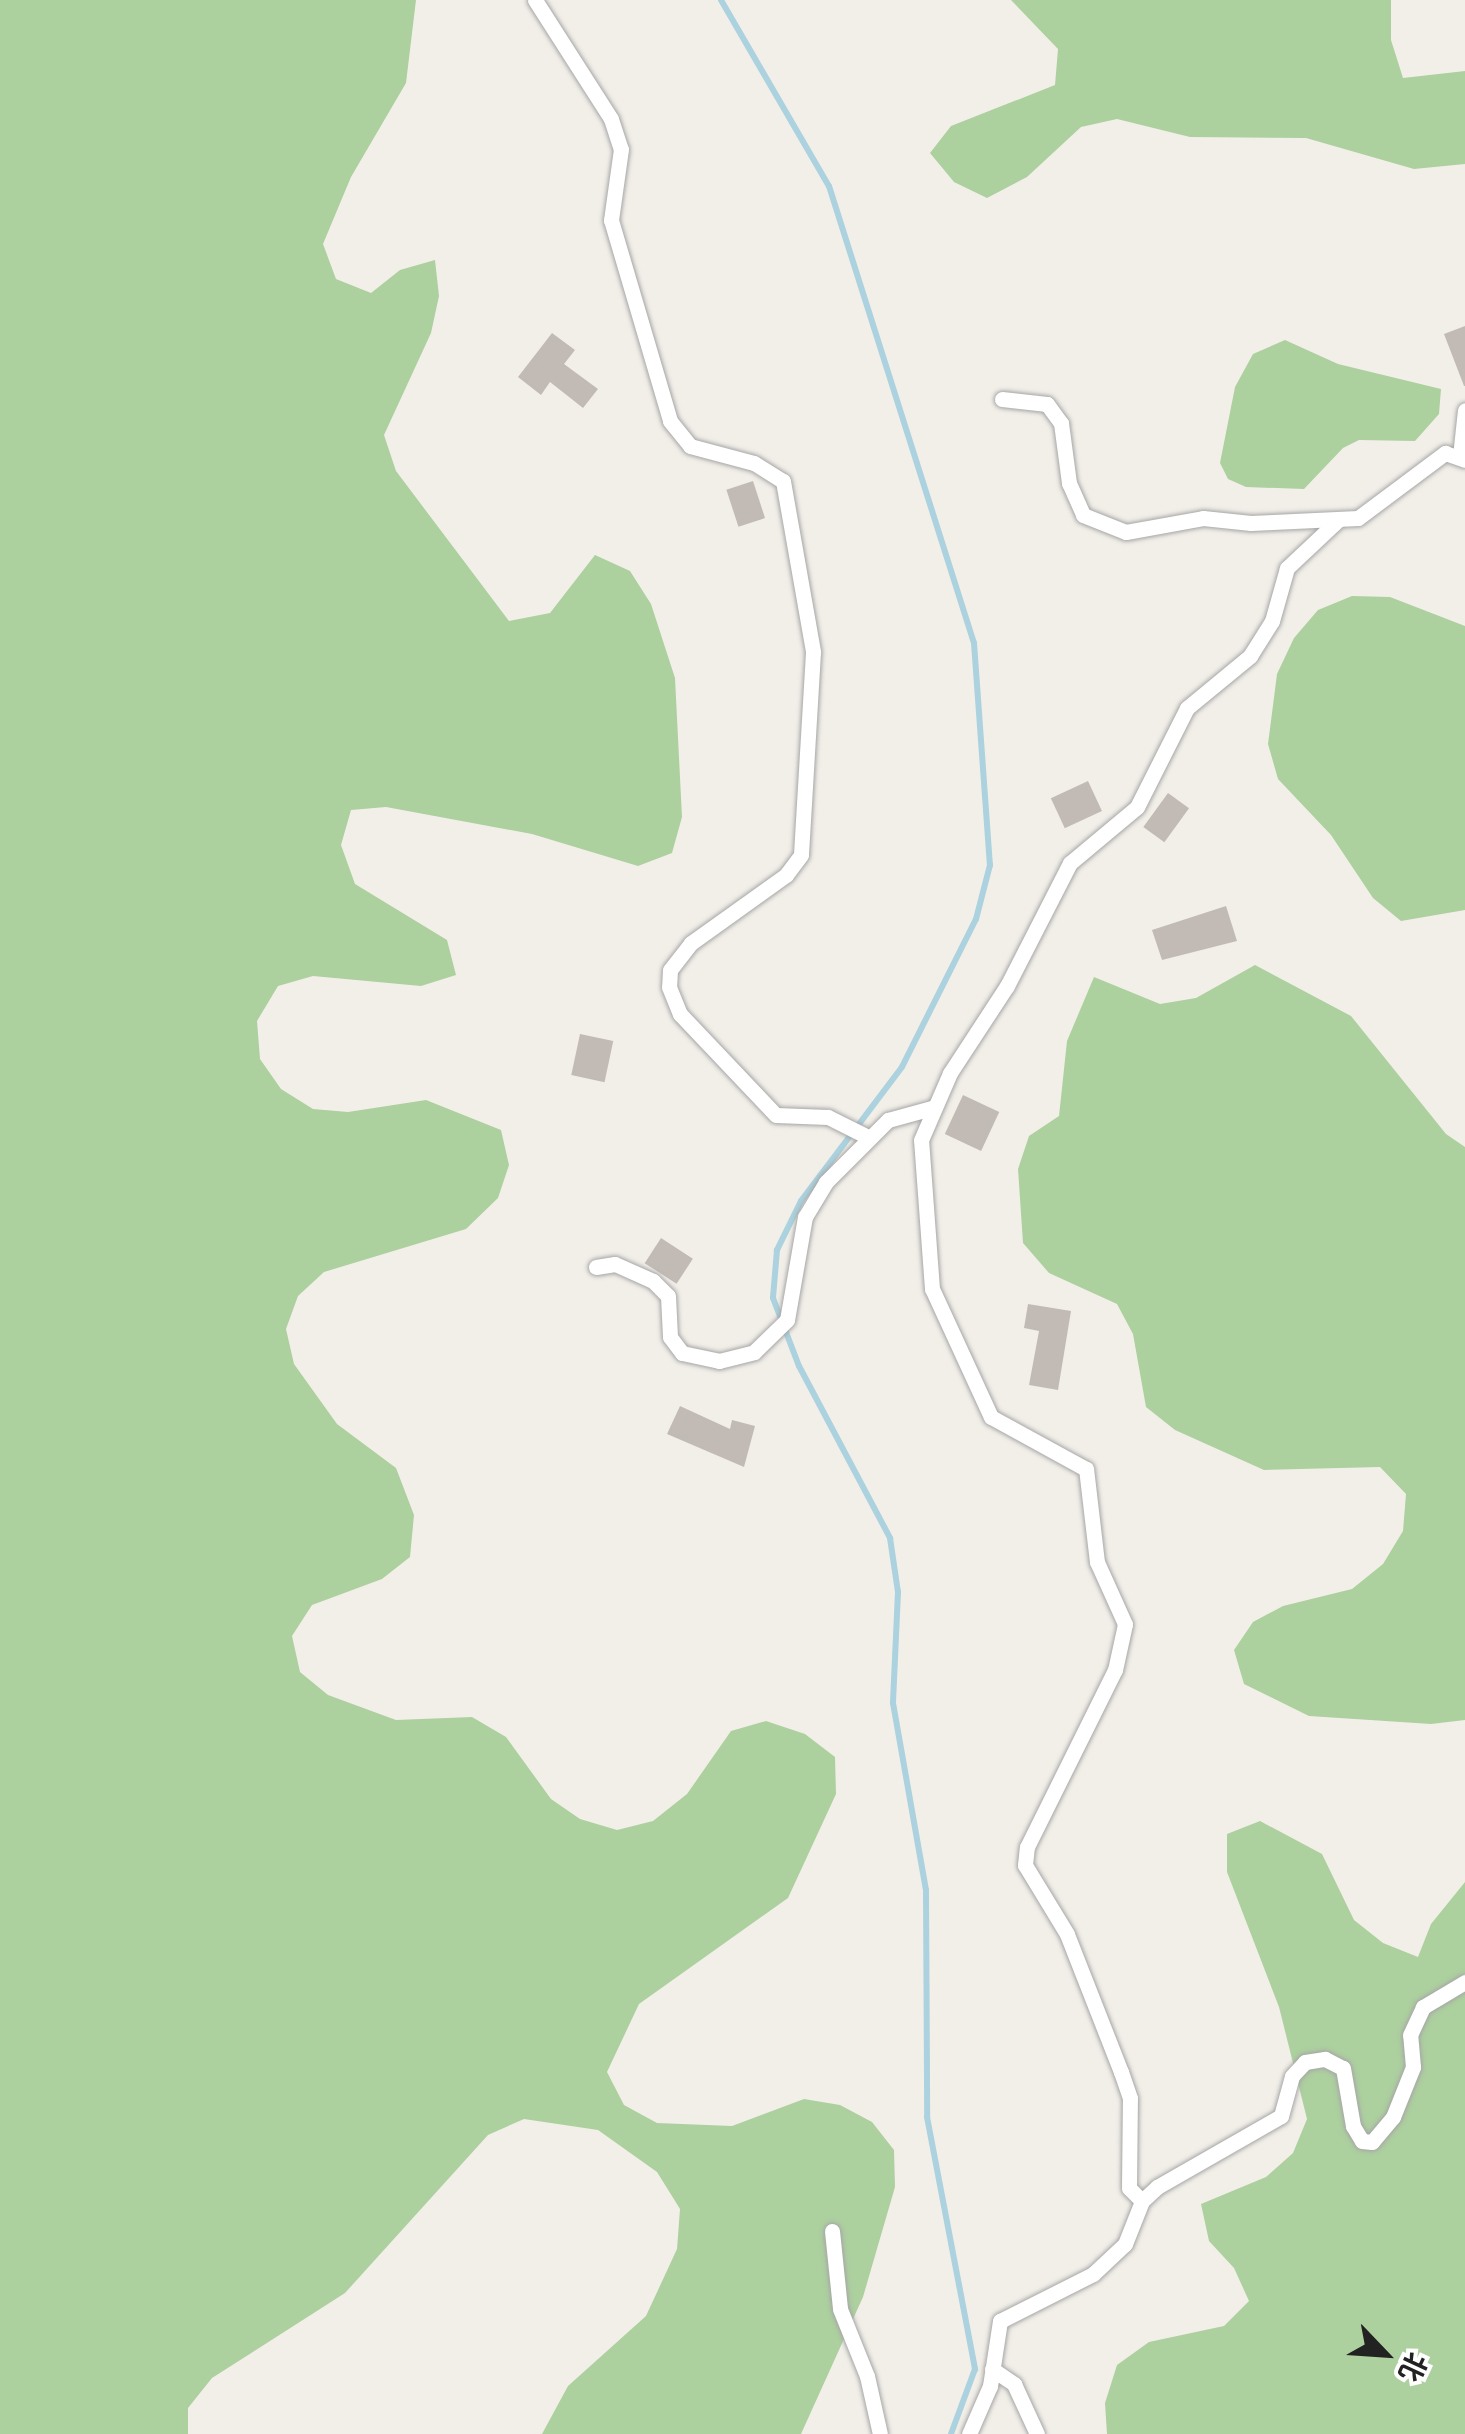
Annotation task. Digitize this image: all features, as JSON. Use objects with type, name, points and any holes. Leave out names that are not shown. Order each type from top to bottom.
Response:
[{"type":"street","points":[[535,0],[616,134],[621,149],[611,220],[670,421],[690,446],[754,463],[783,482],[813,652],[801,856],[786,874],[691,942],[670,970],[669,987],[680,1014],[776,1116],[843,1123],[864,1135]]},
{"type":"street","points":[[1002,400],[1048,404],[1061,423],[1069,483],[1083,514],[1100,526],[1126,532],[1203,518],[1337,521],[1381,504],[1445,453],[1462,458],[1458,424],[1465,410]]},
{"type":"street","points":[[1142,2202],[1129,2188],[1130,2098],[1122,2072],[1068,1934],[1026,1865],[1027,1847],[1115,1670],[1125,1624],[1098,1562],[1086,1470],[991,1417],[932,1289],[921,1140],[935,1107],[1070,863],[1136,807],[1187,708],[1250,656],[1272,621],[1288,568],[1337,521]]},
{"type":"street","points":[[596,1267],[615,1264],[653,1281],[668,1296],[670,1337],[682,1353],[700,1360],[754,1352],[782,1325],[805,1217],[826,1182],[864,1135],[888,1120],[935,1107]]},
{"type":"street","points":[[969,2434],[992,2369],[1000,2321],[1093,2274],[1125,2244],[1142,2202],[1281,2116],[1292,2076],[1305,2062],[1326,2059],[1342,2068],[1353,2126],[1362,2141],[1372,2142],[1393,2117],[1413,2068],[1410,2035],[1422,2007],[1465,1982]]},
{"type":"street","points":[[832,2231],[840,2309],[864,2366],[880,2434]]},
{"type":"street","points":[[992,2369],[1014,2384],[1037,2434]]},
{"type":"green space","points":[[0,0],[416,0],[406,83],[351,177],[323,244],[336,279],[371,293],[400,270],[435,260],[439,296],[431,333],[384,435],[396,471],[509,621],[550,613],[595,555],[630,571],[651,604],[675,678],[682,817],[672,853],[638,866],[532,834],[386,807],[351,810],[341,845],[355,884],[447,940],[456,975],[421,986],[313,976],[278,986],[257,1021],[260,1059],[281,1089],[313,1109],[348,1112],[426,1100],[501,1130],[509,1165],[498,1198],[466,1229],[324,1272],[298,1296],[286,1329],[294,1364],[337,1424],[396,1468],[414,1515],[410,1557],[382,1579],[312,1605],[292,1636],[300,1672],[328,1695],[396,1720],[472,1717],[506,1737],[551,1799],[580,1819],[617,1830],[653,1821],[687,1794],[731,1731],[766,1721],[805,1734],[835,1757],[836,1794],[788,1898],[639,2004],[607,2072],[624,2105],[657,2123],[732,2126],[804,2099],[840,2105],[872,2122],[894,2150],[895,2187],[863,2297],[801,2434],[542,2434],[568,2386],[646,2316],[677,2249],[680,2209],[657,2172],[598,2130],[524,2119],[488,2135],[345,2293],[212,2378],[188,2408],[188,2434],[0,2434]]},
{"type":"green space","points":[[1011,0],[1391,0],[1391,40],[1403,78],[1465,71],[1465,164],[1414,169],[1306,138],[1190,137],[1117,119],[1081,127],[1027,177],[987,198],[954,182],[930,153],[951,126],[1055,85],[1058,49]]},
{"type":"green space","points":[[1285,340],[1338,364],[1441,389],[1439,414],[1415,441],[1359,440],[1343,448],[1304,489],[1246,487],[1228,479],[1220,463],[1235,387],[1253,354]]},
{"type":"green space","points":[[1352,596],[1390,597],[1465,626],[1465,910],[1401,921],[1373,898],[1331,835],[1278,779],[1268,744],[1277,674],[1294,638],[1318,610]]},
{"type":"green space","points":[[1255,965],[1351,1016],[1446,1134],[1465,1147],[1465,1720],[1431,1724],[1309,1716],[1244,1684],[1234,1650],[1253,1622],[1283,1606],[1352,1589],[1383,1564],[1403,1531],[1406,1494],[1380,1467],[1264,1470],[1175,1430],[1146,1407],[1133,1334],[1117,1304],[1049,1273],[1023,1243],[1018,1169],[1029,1136],[1059,1116],[1067,1041],[1094,977],[1160,1004],[1196,998]]},
{"type":"green space","points":[[1260,1821],[1322,1854],[1354,1920],[1383,1943],[1418,1957],[1431,1924],[1465,1882],[1465,2434],[1107,2434],[1105,2403],[1117,2365],[1149,2342],[1224,2326],[1249,2301],[1234,2268],[1209,2241],[1201,2204],[1266,2177],[1293,2153],[1307,2119],[1279,2007],[1227,1872],[1227,1834]]},
{"type":"building","points":[[1465,326],[1465,386],[1464,386],[1444,334]]},
{"type":"building","points":[[552,333],[575,350],[564,364],[598,389],[583,408],[550,382],[541,395],[518,377]]},
{"type":"building","points":[[753,481],[765,518],[738,527],[726,490]]},
{"type":"building","points":[[1088,781],[1102,811],[1065,828],[1051,798]]},
{"type":"building","points":[[1168,793],[1189,808],[1164,842],[1143,827]]},
{"type":"building","points":[[1226,906],[1237,941],[1162,960],[1152,930]]},
{"type":"building","points":[[580,1034],[613,1041],[605,1082],[571,1075]]},
{"type":"building","points":[[963,1095],[999,1112],[981,1151],[945,1134]]},
{"type":"building","points":[[661,1238],[693,1259],[677,1284],[645,1263]]},
{"type":"building","points":[[1028,1304],[1071,1311],[1058,1390],[1029,1385],[1039,1331],[1024,1328]]},
{"type":"building","points":[[680,1406],[730,1429],[732,1420],[755,1426],[744,1467],[667,1434]]},
{"type":"waterway","points":[[721,0],[829,186],[974,643],[990,865],[976,919],[902,1067],[801,1201],[777,1250],[773,1298],[799,1366],[890,1538],[898,1592],[893,1703],[926,1890],[927,2117],[975,2369],[951,2434]]}]
